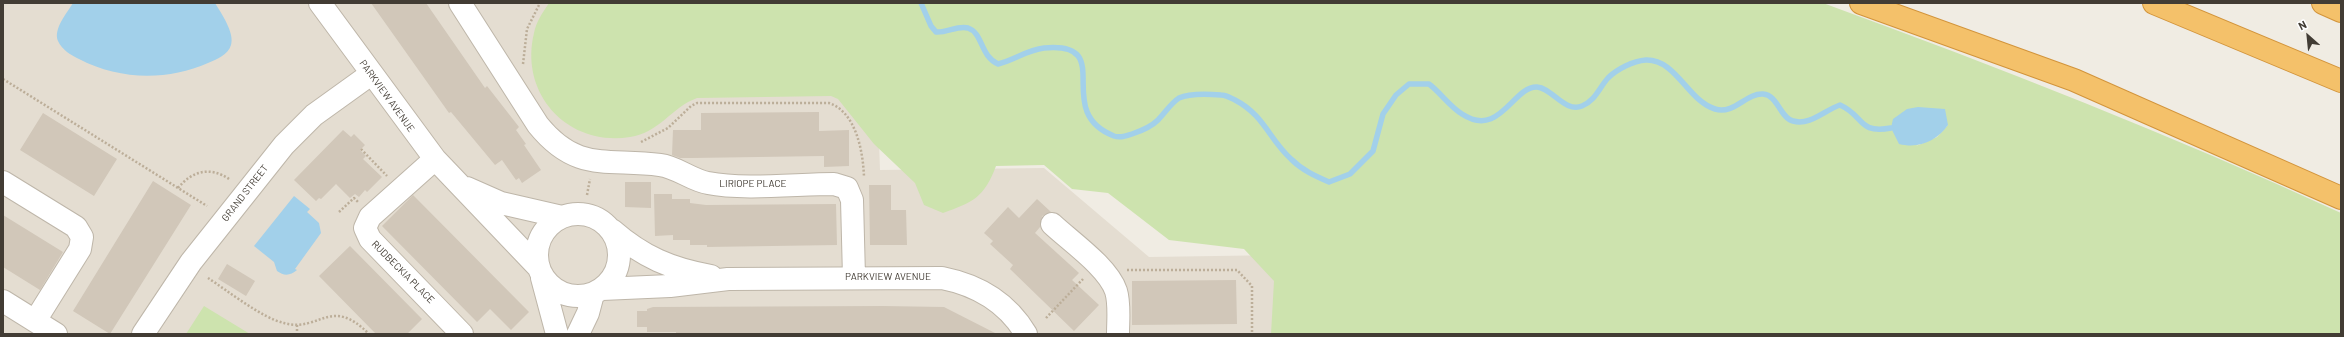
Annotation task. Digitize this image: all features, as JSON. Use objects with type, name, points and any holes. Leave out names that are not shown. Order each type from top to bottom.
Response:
[{"type":"highway","points":[[1861,3],[2074,80],[2341,198]]},
{"type":"highway","points":[[2154,3],[2341,81]]},
{"type":"highway","points":[[2323,3],[2341,11]]},
{"type":"street","name":"PARKVIEW AVENUE","points":[[320,3],[435,159],[540,272]]},
{"type":"street","name":"LIRIOPE PLACE","points":[[460,3],[538,125],[553,141],[570,153],[593,161],[606,163],[665,166],[709,183],[740,185],[834,184],[847,188],[852,200],[854,277]]},
{"type":"street","name":"GRAND STREET","points":[[143,334],[191,262],[284,145],[314,115],[371,74]]},
{"type":"street","name":"RUDBECKIA PLACE","points":[[435,159],[370,217],[365,228],[370,239],[462,334]]},
{"type":"street","points":[[3,182],[76,227],[82,237],[80,249],[35,321]]},
{"type":"street","name":"PARKVIEW AVENUE","points":[[458,185],[501,203],[562,217]]},
{"type":"street","points":[[557,334],[540,272],[538,243],[551,223],[572,214],[589,215],[604,222],[612,230],[620,251],[616,273],[597,292],[578,334]]},
{"type":"street","points":[[1052,224],[1101,270],[1112,283],[1117,296],[1118,334]]},
{"type":"street","name":"PARKVIEW AVENUE","points":[[612,230],[631,247],[658,262],[701,274],[728,278]]},
{"type":"street","points":[[540,272],[559,292],[570,296],[597,292]]},
{"type":"street","name":"PARKVIEW AVENUE","points":[[597,292],[670,286],[728,278],[925,277],[958,281],[976,288],[1005,306],[1026,334]]},
{"type":"street","points":[[3,301],[56,334]]},
{"type":"path","points":[[524,68],[526,33],[532,16],[540,3]]},
{"type":"path","points":[[3,79],[207,206]]},
{"type":"path","points":[[635,144],[659,134],[691,106],[697,104],[825,102],[832,104],[840,110],[855,129],[863,166]]},
{"type":"path","points":[[361,149],[390,180]]},
{"type":"path","points":[[178,188],[190,176],[204,171],[216,172],[228,179]]},
{"type":"path","points":[[587,194],[591,176]]},
{"type":"path","points":[[1122,273],[1126,270],[1237,270],[1252,286],[1252,334]]},
{"type":"path","points":[[1046,318],[1088,273]]},
{"type":"path","points":[[208,278],[277,321],[296,325],[327,317],[346,317],[356,321],[369,334]]},
{"type":"path","points":[[296,325],[297,334]]},
{"type":"shaded area","points":[[3,3],[582,3],[877,87],[880,170],[1044,168],[1149,257],[1282,255],[1282,334],[3,334]]},
{"type":"green space","points":[[549,3],[1823,3],[2019,77],[2149,129],[2341,213],[2341,334],[1271,334],[1274,281],[1244,249],[1169,240],[1108,193],[1072,189],[1044,165],[996,166],[992,177],[982,192],[970,202],[943,213],[924,205],[915,183],[874,144],[838,99],[831,96],[697,98],[680,107],[657,125],[640,135],[607,138],[587,134],[568,125],[553,112],[541,95],[534,76],[531,55],[534,33],[538,21]],"holes":[[[1948,125],[1937,137],[1916,146]]]},
{"type":"green space","points":[[204,306],[250,334],[186,334]]},
{"type":"water","points":[[73,3],[215,3],[229,29],[232,40],[231,45],[225,54],[218,58],[192,69],[176,73],[143,76],[110,71],[94,66],[67,52],[58,41],[57,31],[64,16]]},
{"type":"water","points":[[1918,107],[1945,109],[1948,125],[1944,131],[1927,142],[1914,145],[1899,144],[1891,128],[1893,119],[1907,109]]},
{"type":"water","points":[[294,196],[310,209],[307,212],[319,223],[321,233],[295,269],[297,270],[289,274],[282,274],[277,271],[274,262],[254,246]]},
{"type":"building","points":[[371,3],[426,3],[485,88],[487,86],[519,127],[516,130],[541,170],[522,183],[519,178],[516,180],[502,160],[495,165],[451,112],[449,113]]},
{"type":"building","points":[[819,112],[819,131],[849,130],[849,166],[824,167],[824,156],[680,158],[672,155],[673,130],[701,130],[701,113]]},
{"type":"building","points":[[43,113],[117,159],[94,196],[20,150]]},
{"type":"building","points":[[343,130],[351,137],[354,134],[365,145],[360,150],[366,156],[363,159],[382,177],[367,192],[365,190],[359,197],[355,194],[350,198],[336,184],[321,199],[319,198],[316,201],[294,180]]},
{"type":"building","points":[[153,181],[191,205],[110,334],[73,311]]},
{"type":"building","points":[[625,182],[651,182],[651,208],[625,207]]},
{"type":"building","points":[[869,185],[891,185],[891,210],[906,210],[907,245],[870,245]]},
{"type":"building","points":[[654,194],[672,194],[672,199],[690,199],[690,203],[706,205],[836,204],[837,245],[707,247],[707,245],[690,245],[690,240],[673,240],[673,235],[655,236]]},
{"type":"building","points":[[413,195],[529,312],[511,330],[490,309],[477,322],[382,226]]},
{"type":"building","points":[[1037,199],[1051,212],[1042,216],[1040,227],[1035,233],[1079,273],[1072,280],[1099,305],[1074,331],[1010,269],[1013,265],[990,244],[993,241],[984,233],[1008,207],[1019,218]]},
{"type":"building","points":[[3,215],[63,252],[40,290],[3,267]]},
{"type":"building","points":[[350,246],[422,319],[407,334],[376,334],[319,276]]},
{"type":"building","points":[[227,264],[255,281],[246,296],[218,279]]},
{"type":"building","points":[[1236,280],[1237,324],[1132,325],[1132,281]]},
{"type":"building","points":[[653,307],[944,307],[997,334],[676,334],[676,332],[647,332],[647,327],[637,327],[637,311],[647,311],[647,309]]},
{"type":"waterway","points":[[921,3],[931,26],[936,32],[964,27],[968,28],[973,31],[979,39],[988,56],[998,64],[1044,48],[1066,49],[1078,55],[1082,66],[1084,95],[1087,111],[1096,125],[1114,136],[1125,136],[1149,127],[1158,120],[1176,100],[1183,96],[1200,94],[1225,96],[1245,106],[1253,113],[1283,151],[1295,163],[1329,182],[1350,174],[1373,151],[1383,114],[1396,95],[1409,84],[1429,84],[1462,114],[1475,120],[1486,120],[1505,110],[1520,94],[1528,89],[1537,87],[1543,88],[1570,106],[1582,106],[1590,101],[1608,78],[1616,72],[1626,66],[1646,60],[1656,61],[1666,66],[1697,98],[1706,105],[1715,109],[1728,109],[1751,97],[1763,94],[1772,98],[1785,116],[1793,121],[1799,122],[1817,117],[1840,105],[1848,109],[1867,126],[1880,129],[1891,128]]}]
